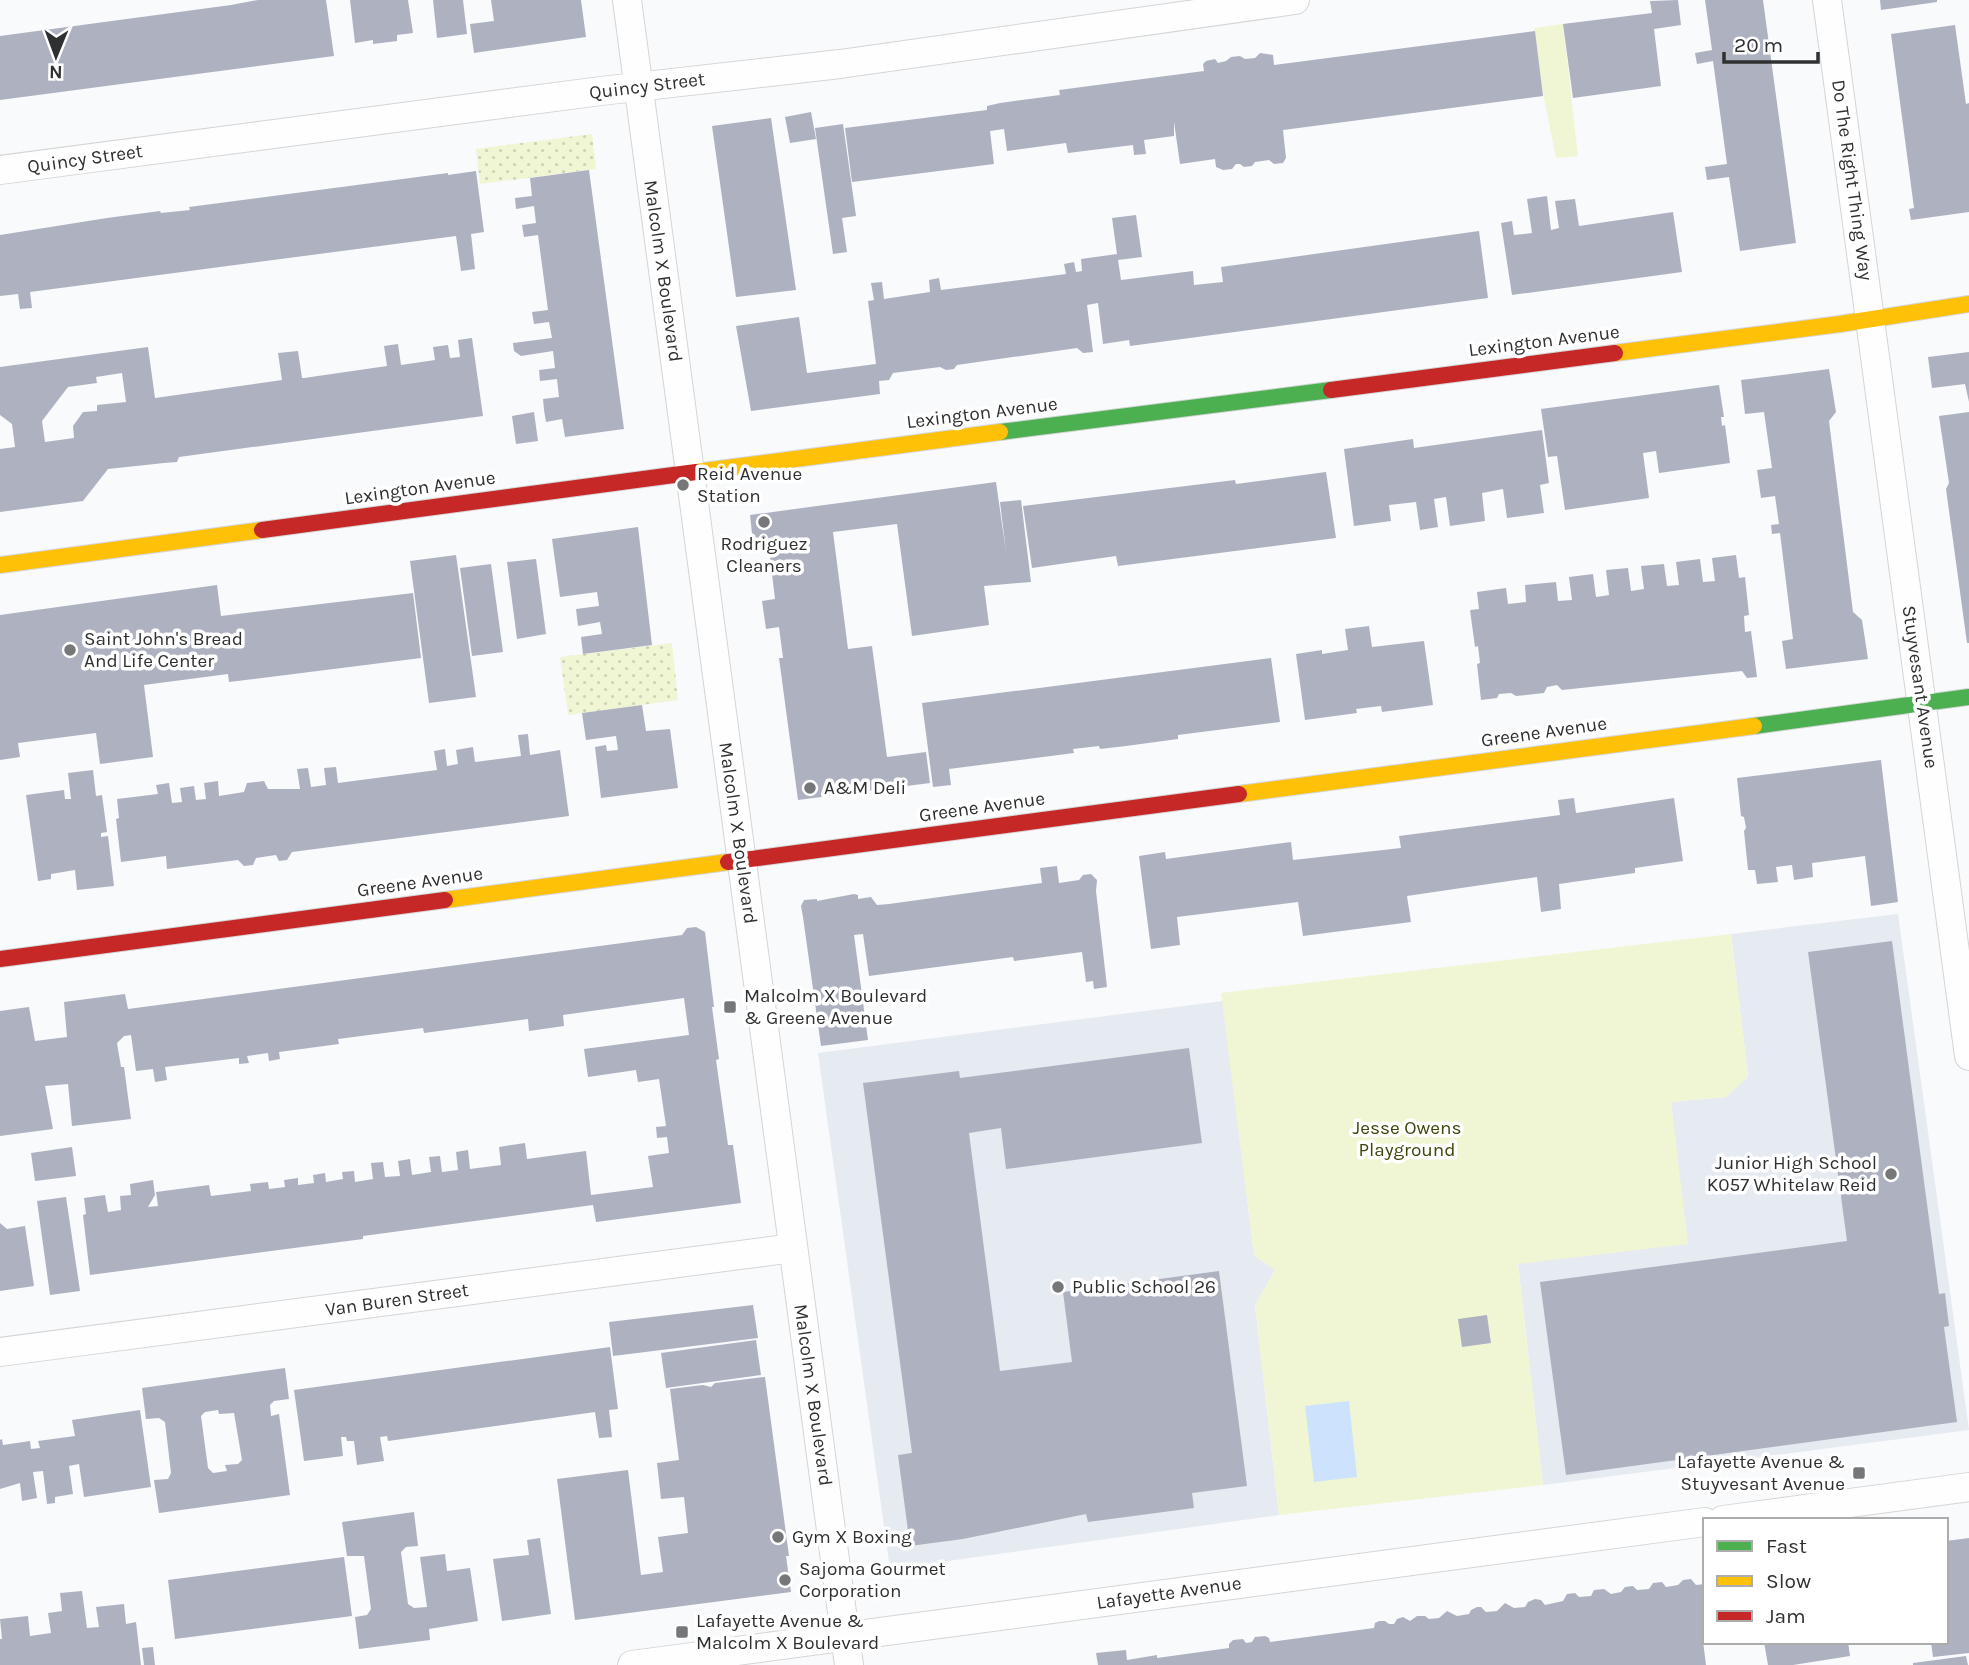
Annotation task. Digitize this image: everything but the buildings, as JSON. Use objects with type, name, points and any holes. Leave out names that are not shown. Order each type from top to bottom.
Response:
[{"type":"street","name":"Malcolm X Boulevard","points":[[627,0],[849,1665]]},
{"type":"street","name":"Quincy Street","points":[[0,170],[639,87],[840,64],[1295,0]]},
{"type":"street","name":"Do The Right Thing Way","points":[[1827,0],[1870,318]]},
{"type":"street","name":"Lexington Avenue","points":[[0,565],[1840,324],[1969,304]]},
{"type":"street","name":"Stuyvesant Avenue","points":[[1870,318],[1969,1056]]},
{"type":"street","name":"Greene Avenue","points":[[0,960],[1969,697]]},
{"type":"street","name":"Van Buren Street","points":[[0,1352],[793,1248]]},
{"type":"street","points":[[1738,1518],[1969,1487]]},
{"type":"street","name":"Lafayette Avenue","points":[[632,1665],[1703,1522]]},
{"type":"shaded area","points":[[1898,914],[1969,1430],[1543,1485],[1518,1263],[1687,1243],[1671,1102],[1726,1097],[1748,1076],[1731,934]]},
{"type":"shaded area","name":"Public School 26","points":[[1223,1001],[1254,1255],[1275,1270],[1255,1305],[1279,1515],[890,1569],[818,1053]]},
{"type":"green space","points":[[1563,24],[1578,156],[1556,158],[1542,88],[1534,28]]},
{"type":"green space","points":[[592,134],[596,169],[480,184],[476,149]]},
{"type":"green space","points":[[672,643],[678,700],[568,715],[560,657]]},
{"type":"green space","name":"Jesse Owens Playground","points":[[1731,934],[1748,1077],[1726,1097],[1671,1102],[1688,1244],[1518,1264],[1543,1485],[1279,1515],[1255,1305],[1275,1270],[1254,1255],[1221,993]]},
{"type":"water","points":[[1349,1401],[1357,1477],[1314,1482],[1305,1406]]},
{"type":"traffic: fast","points":[[1000,432],[1331,390]]},
{"type":"traffic: fast","points":[[1754,726],[1969,697]]},
{"type":"traffic: slow","points":[[1615,353],[1840,324],[1969,304]]},
{"type":"traffic: slow","points":[[696,472],[1000,432]]},
{"type":"traffic: slow","points":[[0,565],[262,530]]},
{"type":"traffic: slow","points":[[1239,794],[1754,726]]},
{"type":"traffic: slow","points":[[445,900],[728,862]]},
{"type":"traffic: jam","points":[[1331,390],[1615,353]]},
{"type":"traffic: jam","points":[[262,530],[696,472]]},
{"type":"traffic: jam","points":[[728,862],[1239,794]]},
{"type":"traffic: jam","points":[[0,959],[445,900]]},
{"type":"place","name":"Reid Avenue Station","points":[[683,485]]},
{"type":"place","name":"Rodriguez Cleaners","points":[[764,522]]},
{"type":"place","name":"Saint John's Bread And Life Center","points":[[70,650]]},
{"type":"place","name":"A&M Deli","points":[[810,788]]},
{"type":"place","name":"Malcolm X Boulevard & Greene Avenue","points":[[730,1007]]},
{"type":"place","name":"Junior High School K057 Whitelaw Reid","points":[[1891,1174]]},
{"type":"place","name":"Public School 26","points":[[1058,1287]]},
{"type":"place","name":"Lafayette Avenue & Stuyvesant Avenue","points":[[1859,1473]]},
{"type":"place","name":"Gym X Boxing","points":[[778,1537]]},
{"type":"place","name":"Sajoma Gourmet Corporation","points":[[785,1580]]},
{"type":"place","name":"Lafayette Avenue & Malcolm X Boulevard","points":[[682,1632]]}]
